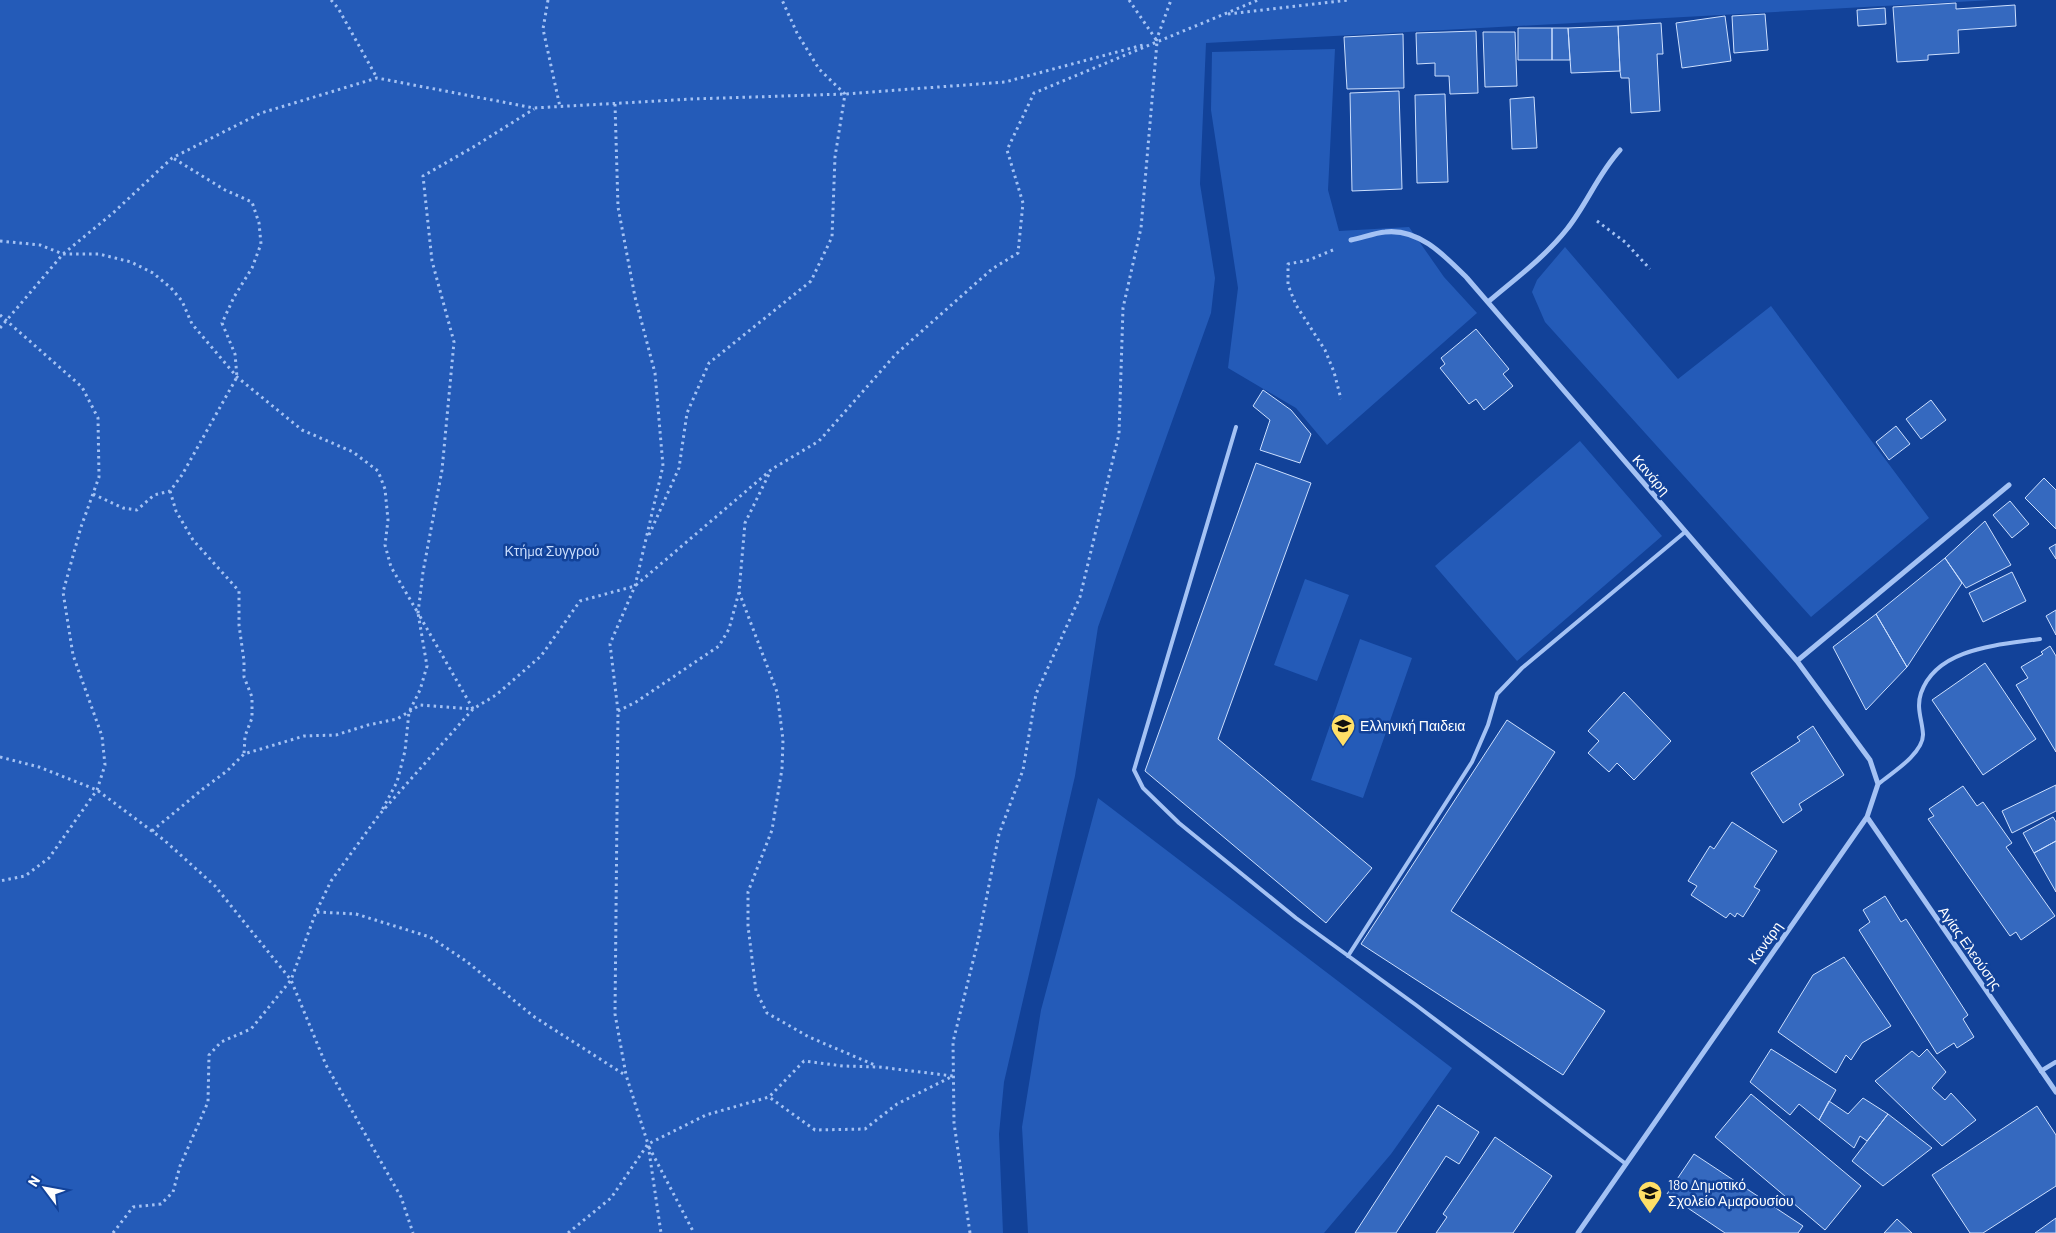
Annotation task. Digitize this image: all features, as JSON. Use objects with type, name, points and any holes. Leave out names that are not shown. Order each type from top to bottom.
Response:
[{"type":"street","points":[[1488,302],[1551,246],[1580,210],[1602,172],[1620,150]]},
{"type":"street","name":"Κανάρη","points":[[1351,240],[1385,232],[1405,232],[1426,242],[1448,260],[1488,302],[1797,661],[1870,760],[1878,784],[1866,817],[1578,1233]]},
{"type":"street","points":[[1797,661],[2009,485]]},
{"type":"street","name":"Αγίας Ελεούσης","points":[[1866,817],[2056,1092]]},
{"type":"street","points":[[2042,1071],[2056,1062]]},
{"type":"lane","points":[[1236,427],[1134,770],[1143,788],[1179,823],[1296,918],[1416,1004],[1626,1164]]},
{"type":"lane","points":[[1348,956],[1472,762],[1488,726],[1498,694],[1522,668],[1685,532]]},
{"type":"lane","points":[[1878,784],[1914,754],[1923,736],[1918,712],[1921,692],[1936,670],[1961,654],[1993,645],[2040,640]]},
{"type":"path","points":[[331,0],[338,8],[377,78]]},
{"type":"path","points":[[548,0],[544,29],[560,107]]},
{"type":"path","points":[[782,0],[797,33],[819,69],[845,94]]},
{"type":"path","points":[[1129,0],[1157,41]]},
{"type":"path","points":[[970,1233],[954,1123],[953,1042],[978,941],[999,834],[1022,770],[1036,694],[1080,597],[1120,434],[1123,308],[1141,228],[1157,41],[1171,0]]},
{"type":"path","points":[[113,1233],[133,1207],[161,1204],[173,1192],[180,1166],[208,1102],[209,1055],[221,1042],[251,1029],[291,980],[316,912],[332,881],[379,815],[472,709],[496,695],[541,656],[580,601],[635,586],[772,469],[819,441],[896,354],[992,268],[1018,253],[1023,203],[1007,150],[1034,93],[1258,0]]},
{"type":"path","points":[[0,328],[63,254],[113,213],[172,158],[261,113],[377,78],[534,108],[845,94],[1005,82],[1157,41],[1227,14],[1349,0]]},
{"type":"path","points":[[645,542],[679,468],[687,413],[709,363],[756,323],[811,281],[832,237],[835,157],[845,94]]},
{"type":"path","points":[[615,104],[618,207],[635,297],[655,373],[663,466],[635,586],[610,644],[618,711],[614,1014],[626,1075],[648,1144],[661,1233]]},
{"type":"path","points":[[379,815],[397,782],[405,751],[409,712],[420,690],[427,666],[418,613],[423,572],[442,470],[454,342],[432,261],[423,176],[475,146],[534,108]]},
{"type":"path","points":[[93,494],[123,508],[138,510],[154,495],[170,491],[182,475],[237,377],[235,354],[222,323],[234,296],[252,268],[261,244],[259,223],[252,202],[225,190],[172,158]]},
{"type":"path","points":[[1580,210],[1607,227],[1625,242],[1650,269]]},
{"type":"path","points":[[1341,399],[1334,372],[1325,350],[1296,305],[1288,285],[1288,264],[1309,260],[1351,240]]},
{"type":"path","points":[[0,241],[40,245],[63,254],[99,254],[131,262],[153,273],[171,288],[182,301],[192,324],[237,377],[302,430],[353,452],[378,471],[385,489],[388,520],[385,545],[392,567],[472,709]]},
{"type":"path","points":[[0,315],[82,387],[98,418],[99,477],[81,527],[63,592],[73,655],[102,736],[105,765],[97,790],[49,858],[25,876],[0,881]]},
{"type":"path","points":[[618,711],[636,702],[719,646],[729,629],[740,592],[745,523],[772,469]]},
{"type":"path","points":[[170,491],[176,511],[193,540],[239,591],[239,625],[244,661],[244,678],[252,697],[252,718],[245,736],[244,754]]},
{"type":"path","points":[[740,592],[777,692],[783,740],[782,769],[772,830],[748,892],[749,934],[756,991],[767,1013],[809,1037],[880,1067]]},
{"type":"path","points":[[152,831],[227,771],[244,754],[304,736],[336,735],[368,725],[397,719],[420,705],[472,709]]},
{"type":"path","points":[[0,757],[39,767],[97,790],[152,831],[215,886],[291,980],[326,1064],[401,1197],[413,1233]]},
{"type":"path","points":[[316,912],[356,914],[430,937],[466,961],[533,1016],[626,1075]]},
{"type":"path","points":[[568,1233],[611,1198],[648,1144],[706,1115],[769,1097],[804,1060],[843,1066],[880,1067],[953,1076]]},
{"type":"path","points":[[769,1097],[815,1130],[866,1129],[897,1104],[953,1076]]},
{"type":"path","points":[[648,1144],[694,1233]]},
{"type":"green space","name":"Κτήμα Συγγρού","points":[[0,0],[1993,0],[1206,43],[1200,184],[1215,278],[1211,313],[1098,627],[1075,776],[1004,1082],[999,1134],[1003,1233],[0,1233]]},
{"type":"green space","points":[[1335,49],[1328,190],[1339,231],[1409,227],[1444,277],[1477,313],[1327,445],[1296,408],[1228,368],[1238,288],[1211,110],[1212,52]]},
{"type":"green space","points":[[1565,247],[1678,379],[1771,306],[1929,518],[1811,617],[1545,322],[1532,292],[1537,280]]},
{"type":"green space","points":[[1580,441],[1662,536],[1517,661],[1435,566]]},
{"type":"green space","points":[[1305,579],[1349,595],[1317,681],[1274,665]]},
{"type":"green space","points":[[1360,639],[1412,658],[1363,798],[1311,780]]},
{"type":"green space","points":[[1098,798],[1452,1068],[1391,1154],[1324,1233],[1028,1233],[1022,1127],[1041,1010]]},
{"type":"building","points":[[1956,3],[1956,9],[2015,5],[2016,26],[1958,30],[1959,53],[1928,55],[1928,60],[1897,62],[1893,7]]},
{"type":"building","points":[[1885,8],[1886,24],[1858,26],[1857,10]]},
{"type":"building","points":[[1765,14],[1768,50],[1734,53],[1732,16]]},
{"type":"building","points":[[1725,16],[1731,61],[1682,68],[1676,23]]},
{"type":"building","points":[[1661,23],[1663,54],[1657,54],[1660,111],[1631,113],[1629,78],[1621,78],[1618,26]]},
{"type":"building","points":[[1618,26],[1620,71],[1571,73],[1568,28]]},
{"type":"building","points":[[1518,28],[1552,28],[1552,60],[1518,60]]},
{"type":"building","points":[[1552,28],[1568,28],[1570,60],[1552,60]]},
{"type":"building","points":[[1476,31],[1478,93],[1450,94],[1449,76],[1435,76],[1435,63],[1417,64],[1416,33]]},
{"type":"building","points":[[1483,32],[1515,32],[1517,86],[1485,87]]},
{"type":"building","points":[[1403,34],[1404,88],[1347,89],[1344,37]]},
{"type":"building","points":[[1399,91],[1402,189],[1352,191],[1350,93]]},
{"type":"building","points":[[1445,94],[1448,182],[1417,183],[1415,95]]},
{"type":"building","points":[[1534,97],[1537,148],[1512,149],[1510,99]]},
{"type":"building","points":[[1476,329],[1509,369],[1503,374],[1513,386],[1484,410],[1476,399],[1469,404],[1440,368],[1445,364],[1441,358]]},
{"type":"building","points":[[1263,390],[1291,410],[1311,434],[1300,463],[1260,450],[1270,420],[1253,406]]},
{"type":"building","points":[[1931,400],[1946,420],[1921,439],[1906,419]]},
{"type":"building","points":[[1896,426],[1910,444],[1889,460],[1876,442]]},
{"type":"building","points":[[1256,463],[1311,483],[1218,739],[1372,868],[1326,923],[1145,771]]},
{"type":"building","points":[[2044,478],[2056,490],[2056,529],[2025,498]]},
{"type":"building","points":[[2010,501],[2029,524],[2012,538],[1993,515]]},
{"type":"building","points":[[1985,521],[2011,565],[1966,588],[1945,558]]},
{"type":"building","points":[[2056,544],[2056,559],[2049,548]]},
{"type":"building","points":[[1945,558],[1962,583],[1907,667],[1876,614]]},
{"type":"building","points":[[2012,572],[2026,601],[1983,622],[1969,593]]},
{"type":"building","points":[[2056,610],[2056,635],[2046,616]]},
{"type":"building","points":[[1876,614],[1907,667],[1866,710],[1833,647]]},
{"type":"building","points":[[2050,646],[2056,656],[2056,752],[2016,685],[2028,678],[2021,667],[2043,654],[2041,652]]},
{"type":"building","points":[[1985,663],[2036,739],[1983,775],[1932,700]]},
{"type":"building","points":[[1624,692],[1671,741],[1634,780],[1617,763],[1609,772],[1588,753],[1599,741],[1588,731]]},
{"type":"building","points":[[1507,720],[1555,752],[1451,911],[1605,1011],[1563,1075],[1361,944]]},
{"type":"building","points":[[1813,726],[1844,775],[1799,804],[1802,810],[1783,823],[1751,773],[1800,741],[1797,737]]},
{"type":"building","points":[[2056,785],[2056,811],[2012,833],[2002,811]]},
{"type":"building","points":[[1963,786],[1977,806],[1983,802],[2012,843],[2006,847],[2055,916],[2021,940],[2016,932],[2010,936],[1928,819],[1934,816],[1929,809]]},
{"type":"building","points":[[2053,817],[2056,822],[2056,841],[2034,853],[2023,833]]},
{"type":"building","points":[[1732,822],[1777,851],[1754,887],[1760,890],[1743,917],[1737,913],[1735,917],[1730,913],[1726,918],[1691,895],[1697,886],[1688,881],[1710,846],[1714,849]]},
{"type":"building","points":[[2056,841],[2056,892],[2034,853]]},
{"type":"building","points":[[1885,896],[1901,922],[1906,919],[1968,1015],[1963,1019],[1974,1037],[1957,1048],[1954,1043],[1937,1054],[1859,930],[1870,922],[1863,910]]},
{"type":"building","points":[[1844,957],[1891,1026],[1862,1043],[1851,1060],[1846,1055],[1836,1073],[1778,1032],[1813,975]]},
{"type":"building","points":[[1771,1049],[1836,1090],[1819,1120],[1799,1104],[1790,1115],[1750,1082]]},
{"type":"building","points":[[1927,1049],[1946,1072],[1932,1088],[1945,1100],[1951,1093],[1976,1120],[1942,1146],[1875,1081],[1912,1051],[1919,1057]]},
{"type":"building","points":[[1751,1094],[1861,1186],[1825,1230],[1715,1137]]},
{"type":"building","points":[[1863,1098],[1888,1114],[1867,1141],[1860,1136],[1854,1148],[1819,1120],[1829,1101],[1848,1114]]},
{"type":"building","points":[[1438,1105],[1479,1132],[1459,1164],[1446,1156],[1396,1233],[1355,1233]]},
{"type":"building","points":[[2037,1106],[2056,1135],[2056,1186],[1983,1233],[1970,1233],[1932,1175]]},
{"type":"building","points":[[1888,1114],[1932,1148],[1883,1186],[1852,1161]]},
{"type":"building","points":[[1495,1137],[1552,1176],[1513,1233],[1436,1233],[1447,1217],[1443,1214]]},
{"type":"building","points":[[1694,1154],[1803,1226],[1798,1233],[1725,1233],[1667,1194]]},
{"type":"building","points":[[2056,1218],[2056,1233],[2035,1233]]},
{"type":"building","points":[[1897,1219],[1912,1233],[1884,1233]]},
{"type":"place","name":"Ελληνική Παιδεια","points":[[1343,747]]},
{"type":"place","name":"18ο Δημοτικό Σχολείο Αμαρουσίου","points":[[1650,1214]]}]
